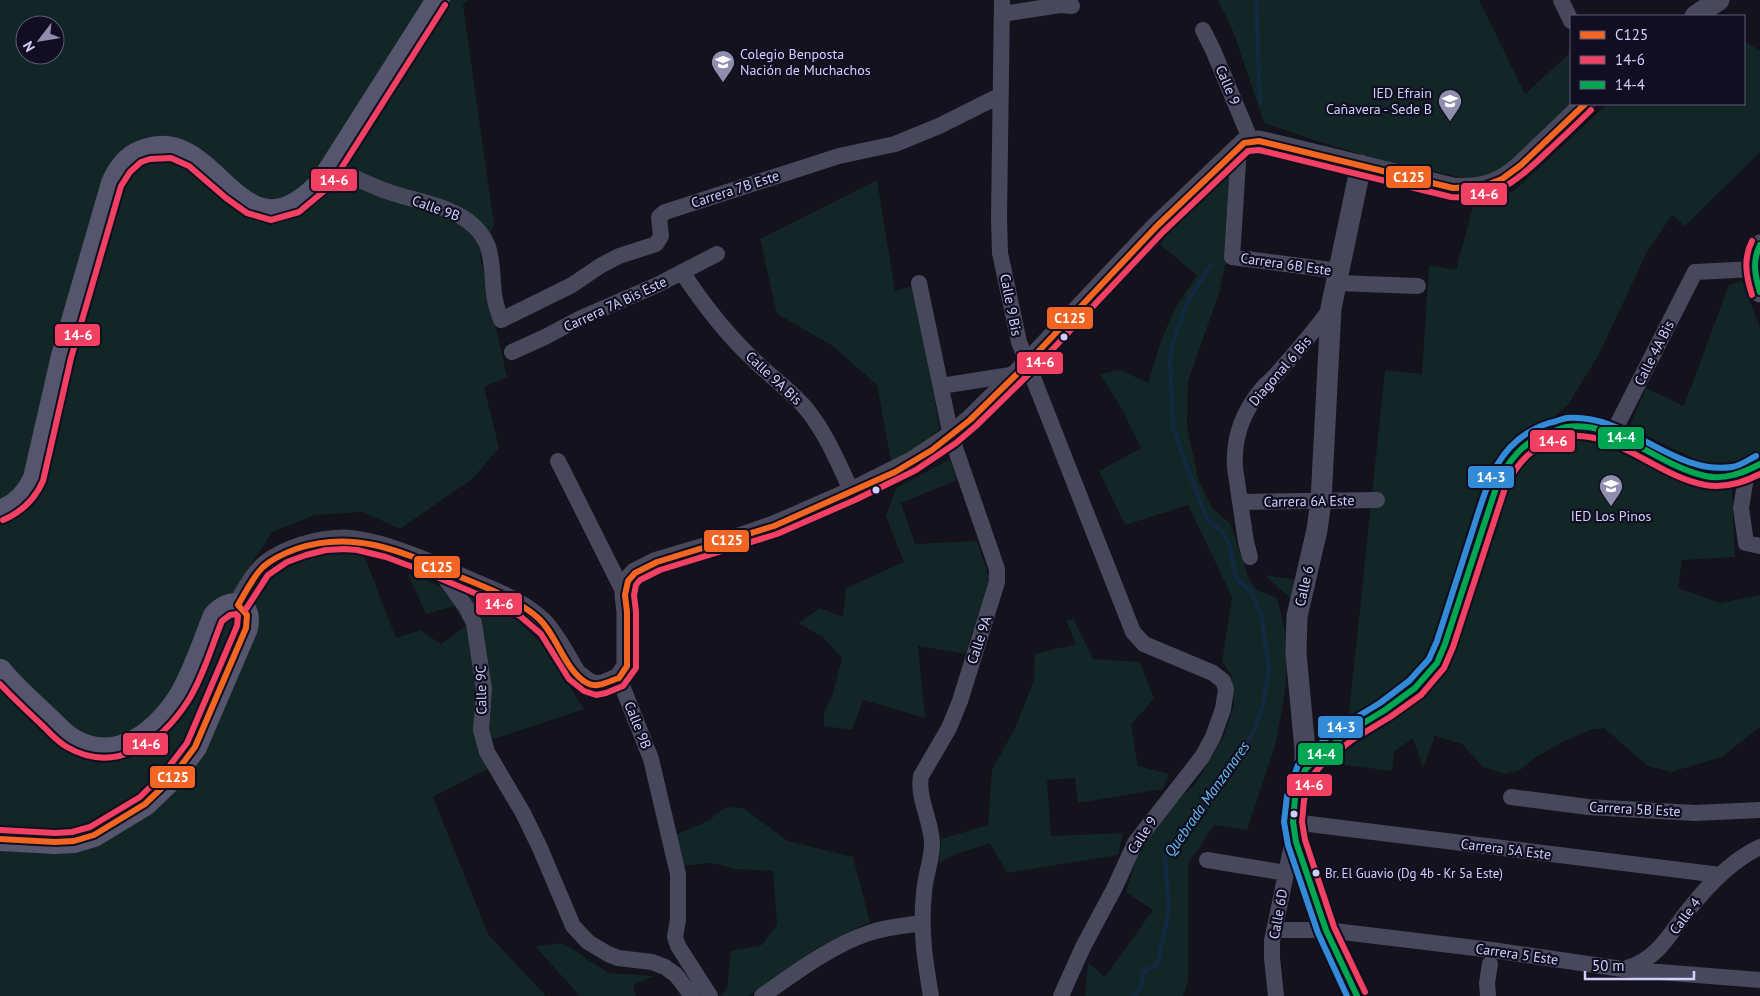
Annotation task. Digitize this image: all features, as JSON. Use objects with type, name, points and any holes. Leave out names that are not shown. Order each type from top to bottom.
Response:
[{"type":"main road","points":[[0,512],[20,501],[31,487],[35,478],[63,356],[113,183],[121,167],[142,152],[158,147],[167,147],[191,156],[247,204],[268,210],[285,208],[303,200],[318,186],[332,167],[438,0]]},
{"type":"main road","points":[[0,671],[22,696],[61,732],[73,740],[98,748],[116,749],[143,737],[162,720],[180,696],[191,675],[215,616],[225,606],[233,604],[238,605],[247,615],[246,628],[195,747],[171,779],[145,804],[94,834],[74,841],[55,842],[0,839]]},
{"type":"street","points":[[1561,0],[1570,19]]},
{"type":"street","points":[[1696,15],[1719,0]]},
{"type":"street","points":[[1002,7],[1072,6]]},
{"type":"street","name":"Calle 9 Bis","points":[[1002,7],[1000,252],[1019,342],[1022,369],[1133,632],[1144,644],[1214,673],[1223,681]]},
{"type":"street","name":"Calle 9","points":[[1203,30],[1213,50],[1245,144],[1232,257]]},
{"type":"street","name":"Carrera 7B Este","points":[[500,320],[572,285],[619,256],[656,244],[661,236],[659,217],[665,212],[840,156],[895,144],[939,126],[1001,95]]},
{"type":"street","points":[[624,595],[628,581],[635,573],[644,568],[744,536],[852,492],[912,462],[951,436],[1022,369],[1157,226],[1245,144],[1259,141],[1453,188],[1476,189],[1498,183],[1516,171],[1584,105]]},
{"type":"street","name":"Calle 6","points":[[1357,996],[1326,930],[1293,827],[1295,798],[1305,770],[1305,750],[1297,678],[1297,616],[1317,530],[1321,501],[1332,308],[1361,165]]},
{"type":"street","name":"Calle 9B","points":[[332,167],[389,192],[454,212],[468,220],[487,244],[500,320]]},
{"type":"street","points":[[1760,245],[1754,256],[1760,292]]},
{"type":"street","name":"Carrera 7A Bis Este","points":[[512,352],[581,318],[657,285],[718,254]]},
{"type":"street","name":"Carrera 6B Este","points":[[1232,257],[1338,277],[1418,286]]},
{"type":"street","name":"Calle 4A Bis","points":[[1613,433],[1695,272],[1755,269]]},
{"type":"street","name":"Calle 9A Bis","points":[[682,272],[725,330],[755,362],[808,411],[821,430],[852,492]]},
{"type":"street","name":"Calle 9A","points":[[919,283],[951,436],[997,569],[997,582],[960,701],[948,728],[921,776],[920,782],[922,800],[932,842],[931,858],[925,882],[922,923],[923,947],[931,996]]},
{"type":"street","name":"Diagonal 6 Bis","points":[[1250,557],[1246,542],[1234,457],[1236,435],[1243,418],[1262,389],[1308,339],[1332,308]]},
{"type":"street","points":[[941,386],[1022,369]]},
{"type":"street","points":[[1305,770],[1331,744],[1415,688],[1437,663],[1445,644],[1497,485],[1510,461],[1520,449],[1534,439],[1550,431],[1567,426],[1582,426],[1613,433],[1661,458],[1698,474],[1722,477],[1734,476],[1754,467]]},
{"type":"street","points":[[238,605],[265,566],[290,552],[315,544],[345,540],[359,542],[438,568],[514,602],[536,617],[550,631],[576,674],[588,684],[595,686],[603,685],[619,678],[627,666],[627,612],[624,595],[558,461]]},
{"type":"street","points":[[1753,545],[1741,508],[1754,467]]},
{"type":"street","name":"Carrera 6A Este","points":[[1240,502],[1377,500]]},
{"type":"street","name":"Calle 9C","points":[[438,568],[469,612],[474,623],[484,689],[481,730],[487,752],[523,813],[573,926],[593,946],[608,954],[618,958],[652,962],[665,967],[676,975],[692,996]]},
{"type":"street","name":"Calle 9B","points":[[619,678],[651,759],[678,874],[678,920],[675,937],[678,946],[710,996]]},
{"type":"street","name":"Calle 9","points":[[1062,996],[1083,947],[1115,887],[1135,843],[1210,744],[1223,709],[1226,689],[1223,681]]},
{"type":"street","name":"Carrera 5B Este","points":[[1511,797],[1588,807],[1695,813],[1760,810]]},
{"type":"street","name":"Calle 6D","points":[[1276,996],[1272,958],[1274,930],[1293,827]]},
{"type":"street","name":"Carrera 5A Este","points":[[1293,827],[1720,875]]},
{"type":"street","name":"Calle 4","points":[[1622,969],[1642,962],[1658,950],[1690,907],[1720,875],[1742,857],[1760,847]]},
{"type":"street","points":[[1207,860],[1286,873]]},
{"type":"street","points":[[762,996],[816,959],[853,940],[869,933],[922,923]]},
{"type":"street","name":"Carrera 5 Este","points":[[1274,930],[1326,930],[1492,950],[1622,969],[1760,980]]},
{"type":"street","points":[[1488,996],[1490,964]]},
{"type":"green space","points":[[0,0],[468,0],[463,5],[494,225],[480,256],[507,377],[484,387],[499,448],[472,479],[400,529],[363,512],[315,515],[272,532],[246,572],[281,566],[304,556],[335,551],[363,553],[396,638],[420,630],[441,644],[466,626],[454,606],[426,614],[408,574],[507,610],[543,645],[584,709],[479,744],[487,769],[433,797],[488,934],[546,996],[0,996]]},
{"type":"green space","points":[[1218,0],[1479,0],[1525,94],[1570,53],[1570,105],[1511,165],[1483,182],[1377,159],[1264,123],[1233,31]]},
{"type":"green space","points":[[1745,42],[1760,50],[1760,152],[1685,226],[1672,215],[1647,252],[1599,354],[1568,405],[1548,422],[1513,444],[1433,651],[1414,675],[1383,701],[1348,723],[1385,370],[1422,374],[1429,265],[1456,270],[1474,202],[1514,191],[1606,105],[1745,105]]},
{"type":"green space","points":[[1229,176],[1224,257],[1227,259],[1219,293],[1188,381],[1187,426],[1199,482],[1213,509],[1230,523],[1249,579],[1257,590],[1277,598],[1289,648],[1284,699],[1275,746],[1247,830],[1214,825],[1188,864],[1188,981],[1183,996],[1085,996],[1088,963],[1105,977],[1153,910],[1126,892],[1137,857],[1173,806],[1196,783],[1224,736],[1234,705],[1231,675],[1222,661],[1232,597],[1188,505],[1125,525],[1099,471],[1141,448],[1122,409],[1100,374],[1120,370],[1148,383],[1161,341],[1174,310],[1197,275],[1160,245],[1169,232]]},
{"type":"green space","points":[[877,180],[895,291],[913,286],[940,429],[892,466],[877,385],[833,346],[777,314],[760,239]]},
{"type":"green space","points":[[1742,281],[1760,327],[1760,453],[1734,465],[1716,466],[1677,451],[1629,427],[1646,388],[1684,406],[1729,285]]},
{"type":"green space","points":[[1566,436],[1601,439],[1703,486],[1732,489],[1735,557],[1682,560],[1678,588],[1720,603],[1760,595],[1760,727],[1722,757],[1671,772],[1648,766],[1604,728],[1590,730],[1564,741],[1536,757],[1520,770],[1505,774],[1483,767],[1462,744],[1435,736],[1423,768],[1413,738],[1394,752],[1392,771],[1328,763],[1337,750],[1387,721],[1427,689],[1503,487],[1531,450]]},
{"type":"green space","points":[[950,459],[957,480],[901,503],[915,544],[977,541],[990,579],[965,654],[918,646],[925,718],[863,700],[852,730],[824,726],[824,712],[832,696],[842,658],[823,637],[798,623],[820,608],[843,617],[846,588],[904,562],[886,516],[896,488]]},
{"type":"green space","points":[[1265,575],[1296,580],[1292,600]]},
{"type":"green space","points":[[1066,620],[1074,620],[1093,659],[1140,662],[1154,699],[1131,724],[1138,766],[1169,774],[1163,789],[1078,803],[1075,778],[1047,780],[1051,836],[1123,833],[1118,855],[1007,873],[990,843],[950,856],[939,864],[941,839],[988,825],[992,770],[1016,726],[1034,680],[1035,654],[1076,644]]},
{"type":"green space","points":[[726,807],[743,808],[788,841],[853,857],[870,922],[815,949],[778,977],[748,996],[720,996],[727,989],[731,951],[762,945],[777,924],[773,871],[736,869],[711,863],[680,866],[673,836],[708,821]]},
{"type":"green space","points":[[563,943],[608,973],[654,976],[633,985],[636,996],[580,996],[535,946]]},
{"type":"waterway","name":"Quebrada Manzanares","points":[[1256,0],[1260,102]]},
{"type":"waterway","name":"Quebrada Manzanares","points":[[1133,996],[1140,988],[1143,972],[1157,965],[1169,911],[1165,858],[1212,797],[1254,731],[1263,705],[1269,669],[1261,615],[1252,593],[1236,578],[1229,543],[1222,532],[1207,519],[1173,426],[1170,362],[1172,345],[1187,303],[1211,264]]},
{"type":"transit line","name":"14-6","points":[[3,520],[27,504],[36,494],[43,481],[71,358],[121,186],[130,172],[141,162],[150,159],[171,158],[189,166],[226,198],[247,213],[271,220],[299,212],[330,186],[445,5]]},
{"type":"transit line","name":"C125","points":[[619,678],[627,666],[627,612],[625,595],[628,581],[635,573],[657,562],[774,526],[895,472],[932,450],[970,420],[1017,374],[1157,226],[1244,143],[1259,141],[1453,188],[1481,187],[1502,179],[1521,165],[1584,105]]},
{"type":"transit line","name":"14-6","points":[[246,609],[268,575],[287,562],[326,550],[357,550],[386,557],[418,569],[491,600],[520,616],[541,634],[569,679],[584,691],[596,695],[606,693],[623,686],[636,668],[636,612],[634,595],[636,585],[640,580],[660,570],[777,534],[855,500],[916,470],[956,443],[1034,369],[1163,232],[1248,151],[1259,150],[1451,197],[1466,197],[1492,192],[1504,187],[1525,173],[1591,110]]},
{"type":"transit line","name":"14-6","points":[[1752,241],[1747,254],[1746,268],[1752,295]]},
{"type":"transit line","name":"14-4","points":[[1760,245],[1757,251],[1755,268],[1760,292]]},
{"type":"transit line","name":"14-3","points":[[1347,996],[1318,933],[1288,845],[1284,822],[1287,796],[1298,765],[1312,750],[1342,726],[1380,703],[1409,681],[1429,659],[1437,641],[1486,489],[1502,458],[1526,434],[1541,426],[1567,418],[1589,419],[1610,425],[1670,454],[1710,467],[1732,467],[1756,456]]},
{"type":"transit line","name":"14-4","points":[[1357,996],[1326,930],[1296,842],[1293,822],[1295,798],[1305,770],[1318,756],[1347,733],[1385,710],[1415,688],[1437,663],[1445,644],[1497,485],[1511,460],[1524,446],[1540,436],[1565,427],[1585,427],[1602,430],[1620,437],[1688,471],[1705,476],[1720,477],[1734,475],[1760,464]]},
{"type":"transit line","name":"14-6","points":[[1365,992],[1334,927],[1305,840],[1302,822],[1304,800],[1313,775],[1324,762],[1352,740],[1421,695],[1444,668],[1453,647],[1505,488],[1518,466],[1536,448],[1570,436],[1588,437],[1605,441],[1671,473],[1705,485],[1733,484],[1760,474]]},
{"type":"transit line","name":"C125","points":[[238,605],[259,571],[274,559],[287,552],[317,543],[358,542],[397,551],[417,558],[498,593],[528,610],[544,624],[572,670],[587,683],[599,685],[619,678]]},
{"type":"transit line","name":"C125","points":[[0,839],[55,842],[74,841],[94,835],[145,804],[171,779],[195,747],[246,628],[247,615],[238,605]]},
{"type":"transit line","name":"14-6","points":[[0,684],[55,738],[67,747],[85,755],[102,758],[119,756],[151,741],[177,716],[198,682],[222,621],[230,615],[236,614],[238,616],[237,626],[187,743],[164,773],[140,797],[90,827],[72,832],[0,830]]},
{"type":"place","name":"Colegio Benposta Nación de Muchachos","points":[[723,83]]},
{"type":"place","name":"IED Efrain Cañavera - Sede B","points":[[1450,122]]},
{"type":"place","name":"IED Los Pinos","points":[[1611,507]]},
{"type":"place","name":"Br. El Guavio (Dg 4b - Kr 5a Este)","points":[[1316,873]]}]
